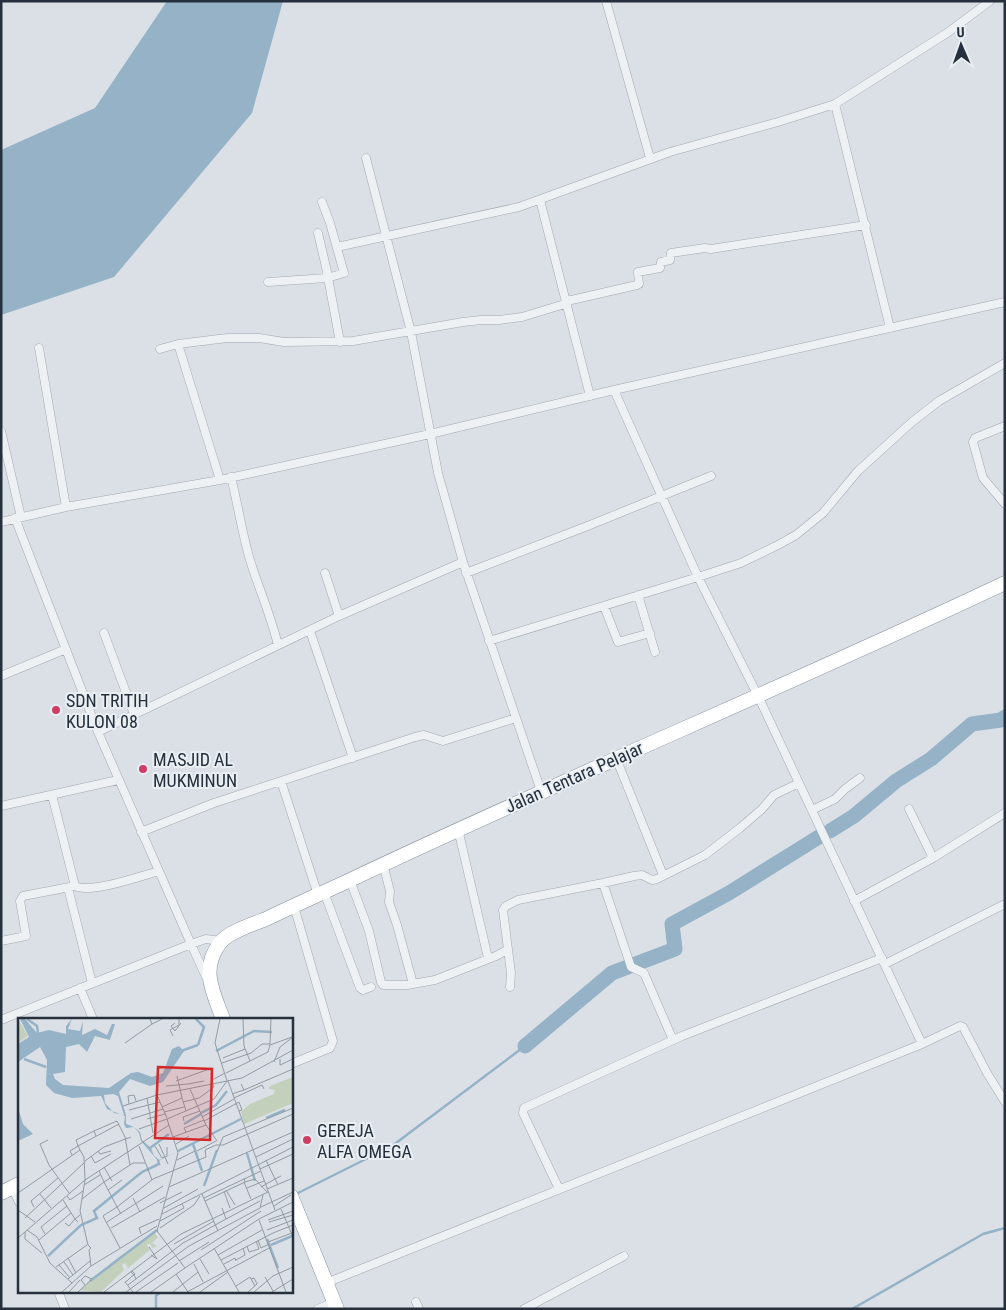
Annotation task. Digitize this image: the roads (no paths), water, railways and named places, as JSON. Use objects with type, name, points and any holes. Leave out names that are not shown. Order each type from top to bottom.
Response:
[{"type":"highway","name":"Jalan Tentara Pelajar","points":[[221,941],[238,931],[541,791],[873,645],[1005,583]]},
{"type":"highway","points":[[221,941],[209,964],[210,983],[223,1018]]},
{"type":"highway","points":[[292,1198],[335,1305]]},
{"type":"street","points":[[606,1],[650,158]]},
{"type":"street","points":[[337,247],[519,207],[650,158],[835,104],[947,33],[990,1]]},
{"type":"street","points":[[835,104],[890,328]]},
{"type":"street","points":[[366,158],[411,332],[430,434],[462,562],[541,791]]},
{"type":"street","points":[[540,200],[568,302],[590,396]]},
{"type":"street","points":[[268,282],[328,278],[344,273],[322,202]]},
{"type":"street","points":[[160,349],[178,344],[227,338],[259,338],[284,342],[340,342],[411,332],[463,322],[522,317],[568,302],[637,285],[639,284],[638,272],[660,268],[661,262],[670,261],[670,253],[705,248],[711,249],[866,225]]},
{"type":"street","points":[[318,233],[338,323],[340,342]]},
{"type":"street","points":[[1,522],[66,507],[220,480],[430,434],[614,390],[1005,302]]},
{"type":"street","points":[[178,344],[220,480]]},
{"type":"street","points":[[39,348],[66,507]]},
{"type":"street","points":[[489,641],[741,563],[796,535],[823,513],[858,472],[912,422],[939,401],[1005,363]]},
{"type":"street","points":[[614,390],[698,577],[758,696],[922,1044]]},
{"type":"street","points":[[1005,426],[975,438],[973,442],[984,478],[1005,504]]},
{"type":"street","points":[[1,431],[18,518],[66,649],[118,780],[210,983]]},
{"type":"street","points":[[466,573],[711,476]]},
{"type":"street","points":[[231,477],[250,558],[264,604],[271,617],[278,645]]},
{"type":"street","points":[[98,732],[339,616],[462,562]]},
{"type":"street","points":[[326,573],[339,616]]},
{"type":"street","points":[[638,596],[655,652]]},
{"type":"street","points":[[604,606],[618,642],[650,633]]},
{"type":"street","points":[[310,631],[353,758]]},
{"type":"street","points":[[104,633],[134,714]]},
{"type":"street","points":[[1,676],[66,649]]},
{"type":"street","points":[[141,832],[214,803],[415,737],[424,735],[443,741],[516,718]]},
{"type":"street","points":[[616,758],[663,875]]},
{"type":"street","points":[[812,810],[835,799],[860,778]]},
{"type":"street","points":[[1,806],[118,780]]},
{"type":"street","points":[[281,781],[321,894],[360,988],[363,990],[371,987]]},
{"type":"street","points":[[510,987],[511,973],[503,910],[506,906],[518,900],[603,884],[634,876],[642,875],[652,880],[705,855],[762,809],[774,795],[799,783]]},
{"type":"street","points":[[52,795],[92,983]]},
{"type":"street","points":[[909,809],[933,858]]},
{"type":"street","points":[[854,901],[933,858],[1005,813]]},
{"type":"street","points":[[458,829],[488,958]]},
{"type":"street","points":[[383,864],[390,891],[389,902],[413,984]]},
{"type":"street","points":[[1,941],[26,936],[20,901],[23,896],[72,887],[83,889],[98,888],[159,871]]},
{"type":"street","points":[[350,880],[369,931],[382,984],[385,986],[422,984],[443,978],[507,950]]},
{"type":"street","points":[[603,884],[630,966],[644,973],[673,1040]]},
{"type":"street","points":[[559,1189],[523,1113],[524,1108],[673,1040],[884,961],[1005,904]]},
{"type":"street","points":[[292,1064],[330,1048],[333,1041],[294,906]]},
{"type":"street","points":[[1,1020],[22,1015],[80,988],[191,944],[206,939],[221,941]]},
{"type":"street","points":[[80,988],[93,1018]]},
{"type":"street","points":[[326,1283],[922,1044],[960,1026],[963,1028],[1005,1102]]},
{"type":"street","points":[[11,1188],[18,1200]]},
{"type":"street","points":[[524,1309],[624,1256]]},
{"type":"street","points":[[58,1292],[65,1309]]},
{"type":"street","points":[[318,1309],[335,1305]]},
{"type":"water","points":[[167,1],[283,1],[252,113],[114,277],[1,315],[1,150],[95,108]]},
{"type":"waterway","points":[[830,831],[854,816],[896,781],[931,759],[972,724],[1001,720],[1005,717]]},
{"type":"waterway","points":[[525,1046],[612,973],[675,949],[672,924],[729,893],[822,835]]},
{"type":"waterway","points":[[294,1195],[392,1146],[525,1046]]},
{"type":"waterway","points":[[852,1309],[983,1234],[1005,1228]]},
{"type":"waterway","points":[[156,1309],[156,1296],[160,1292]]},
{"type":"place","name":"SDN TRITIH KULON 08","points":[[56,710]]},
{"type":"place","name":"MASJID AL MUKMINUN","points":[[143,769]]},
{"type":"place","name":"GEREJA ALFA OMEGA","points":[[307,1140]]}]
